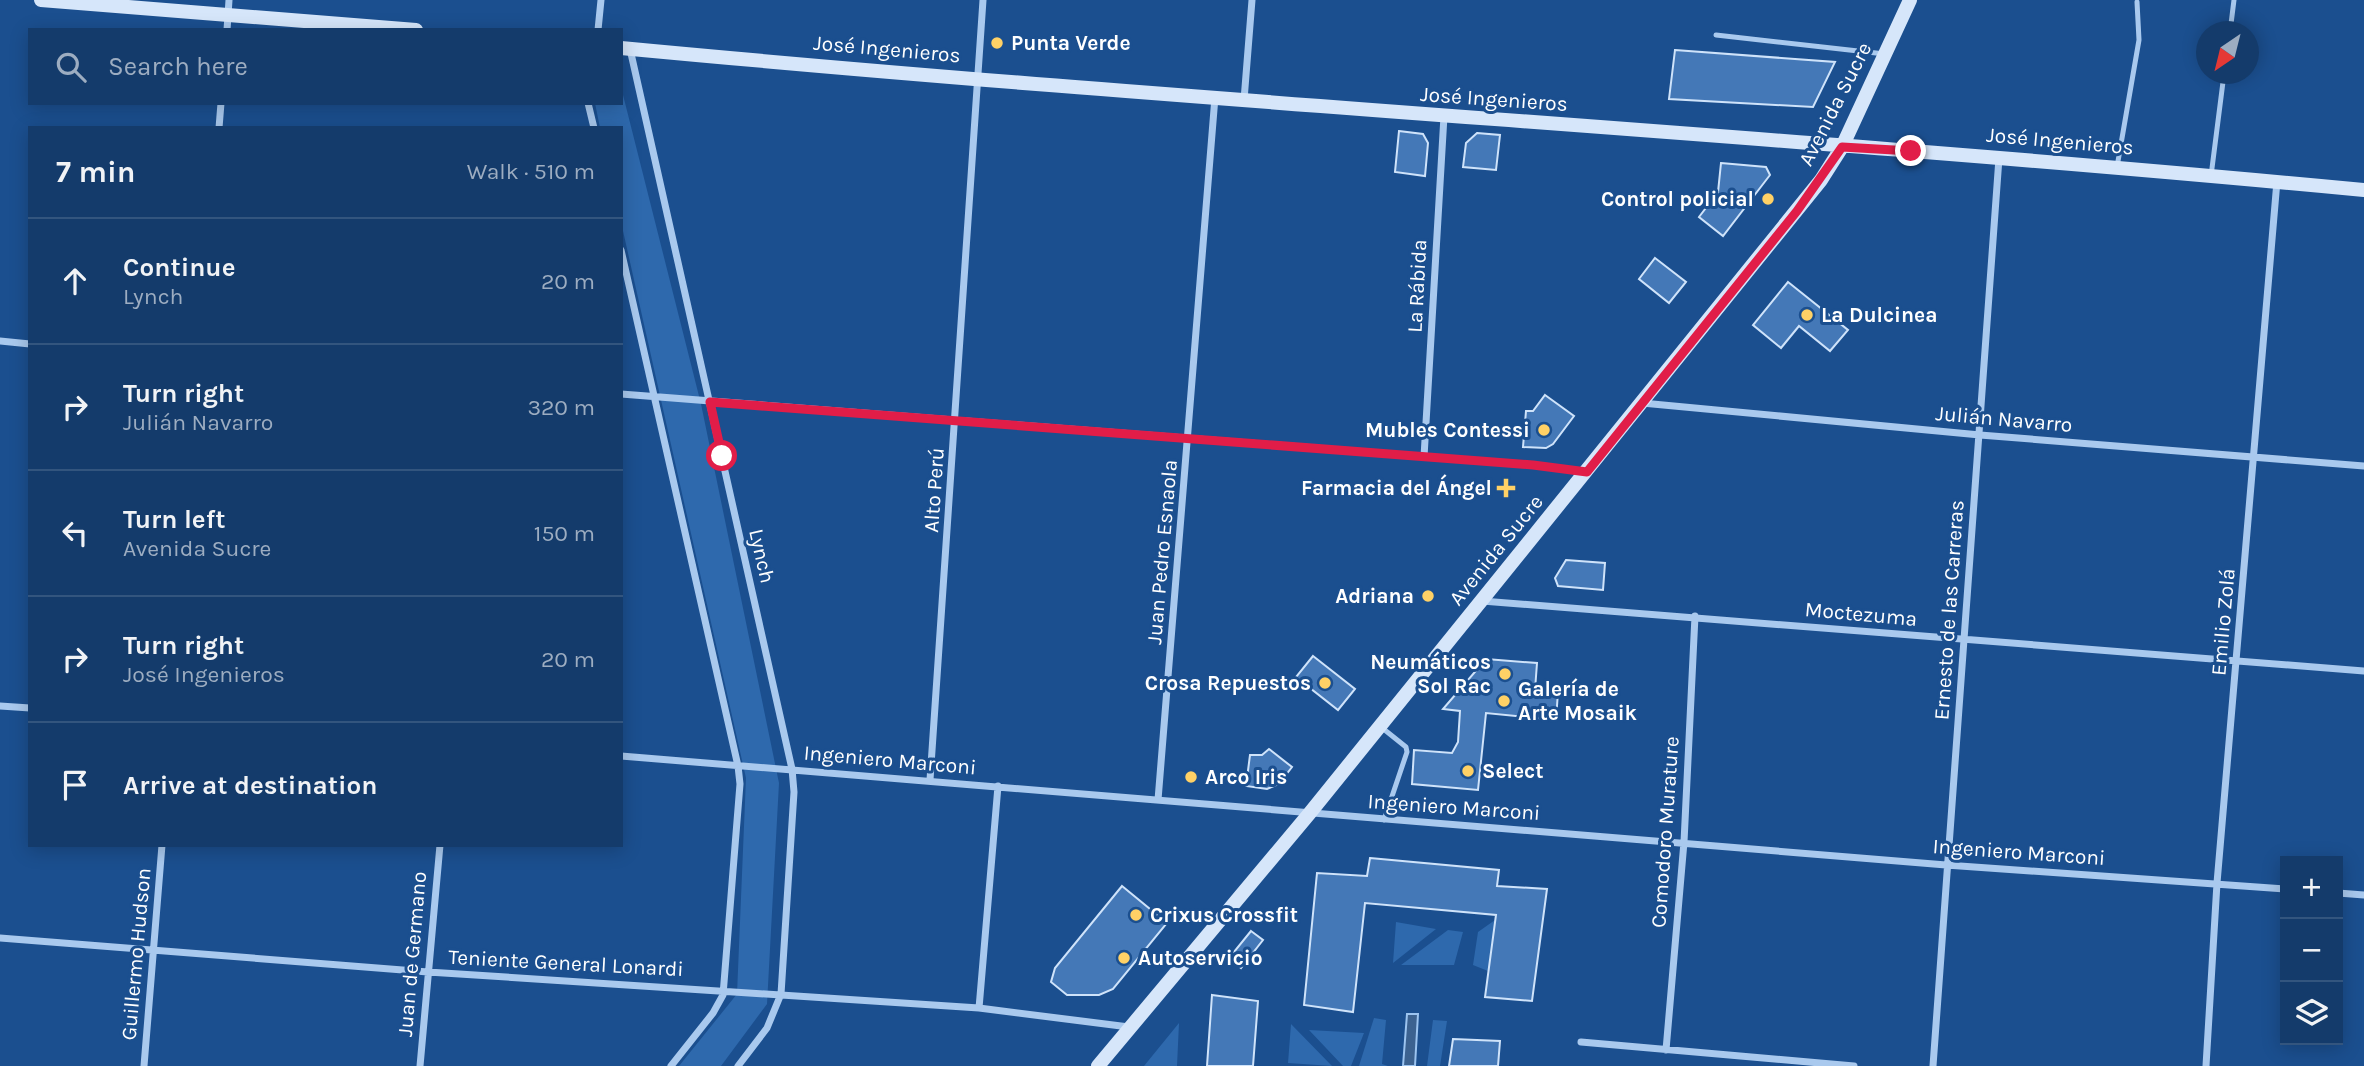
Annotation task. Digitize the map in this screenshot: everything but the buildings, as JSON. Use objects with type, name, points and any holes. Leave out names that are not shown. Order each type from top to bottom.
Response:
[{"type":"street","points":[[41,0],[229,7],[400,28]]},
{"type":"street","points":[[598,28],[601,0]]},
{"type":"street","name":"Alto Perú","points":[[930,780],[980,78],[983,0]]},
{"type":"street","points":[[1244,100],[1252,0]]},
{"type":"street","name":"Avenida Sucre","points":[[1098,1066],[1309,814],[1797,211],[1842,147],[1910,0]]},
{"type":"street","points":[[227,28],[229,7]]},
{"type":"street","name":"José Ingenieros","points":[[626,48],[1444,116],[1999,157],[2364,190]]},
{"type":"street","name":"Lynch","points":[[626,48],[710,402],[792,769],[794,792],[781,994],[767,1028],[738,1066]]},
{"type":"street","name":"Juan Pedro Esnaola","points":[[1158,800],[1215,97]]},
{"type":"street","points":[[219,126],[221,105]]},
{"type":"street","points":[[588,105],[594,126]]},
{"type":"street","name":"La Rábida","points":[[1424,457],[1444,116]]},
{"type":"street","name":"Ernesto de las Carreras","points":[[1933,1066],[1999,157]]},
{"type":"street","name":"Emilio Zolá","points":[[2206,1066],[2217,883],[2277,181]]},
{"type":"street","points":[[623,259],[740,783],[724,990],[713,1013],[671,1066]]},
{"type":"street","points":[[0,341],[28,344]]},
{"type":"street","points":[[623,394],[1587,472]]},
{"type":"street","name":"Julián Navarro","points":[[1642,403],[1980,435],[2364,466]]},
{"type":"street","name":"Moctezuma","points":[[1481,601],[2364,671]]},
{"type":"street","name":"Comodoro Murature","points":[[1666,1050],[1684,842],[1695,617]]},
{"type":"street","points":[[0,706],[28,708]]},
{"type":"street","name":"Ingeniero Marconi","points":[[623,756],[1946,865],[2280,889]]},
{"type":"street","points":[[979,1008],[998,786]]},
{"type":"street","name":"Guillermo Hudson","points":[[144,1066],[162,847]]},
{"type":"street","name":"Juan de Germano","points":[[420,1066],[440,847]]},
{"type":"street","points":[[2343,893],[2364,895]]},
{"type":"street","name":"Teniente General Lonardi","points":[[0,938],[428,972],[979,1008],[1129,1027]]},
{"type":"street","points":[[1581,1042],[1854,1066]]},
{"type":"lane","points":[[2231,21],[2234,0]]},
{"type":"lane","points":[[2117,167],[2139,40],[2137,2]]},
{"type":"lane","points":[[1716,35],[1885,54]]},
{"type":"lane","points":[[2211,176],[2223,84]]},
{"type":"lane","points":[[1380,726],[1406,747],[1407,752],[1384,820]]},
{"type":"shaded area","points":[[623,95],[701,404],[779,783],[767,1004],[721,1066],[679,1066],[737,994],[746,778],[623,231],[623,126],[600,126],[595,105],[623,105]]},
{"type":"shaded area","points":[[1495,920],[1488,971],[1473,965],[1478,932]]},
{"type":"shaded area","points":[[1396,922],[1436,929],[1393,963]]},
{"type":"shaded area","points":[[1448,930],[1463,932],[1454,965],[1401,965]]},
{"type":"shaded area","points":[[1407,1014],[1418,1014],[1415,1066],[1403,1066]]},
{"type":"shaded area","points":[[1374,1018],[1386,1020],[1382,1064],[1388,1066],[1359,1066]]},
{"type":"shaded area","points":[[1433,1020],[1447,1021],[1440,1066],[1427,1066]]},
{"type":"shaded area","points":[[1179,1023],[1177,1066],[1144,1066]]},
{"type":"shaded area","points":[[1291,1024],[1332,1066],[1288,1063]]},
{"type":"shaded area","points":[[1309,1030],[1364,1033],[1351,1066],[1343,1066]]},
{"type":"place","name":"Punta Verde","points":[[997,43]]},
{"type":"place","name":"Control policial","points":[[1768,199]]},
{"type":"place","name":"La Dulcinea","points":[[1807,315]]},
{"type":"place","name":"Mubles Contessi","points":[[1544,430]]},
{"type":"place","name":"Farmacia del Ángel","points":[[1506,488]]},
{"type":"place","name":"Adriana","points":[[1428,596]]},
{"type":"place","name":"Neumáticos Sol Rac","points":[[1505,674]]},
{"type":"place","name":"Crosa Repuestos","points":[[1325,683]]},
{"type":"place","name":"Galería de Arte Mosaik","points":[[1504,701]]},
{"type":"place","name":"Select","points":[[1468,771]]},
{"type":"place","name":"Arco Iris","points":[[1191,777]]},
{"type":"place","name":"Crixus Crossfit","points":[[1136,915]]},
{"type":"place","name":"Autoservicio","points":[[1124,958]]},
{"type":"route","points":[[722,456],[710,402],[1533,465],[1587,472],[1797,211],[1842,147],[1911,151]]}]
